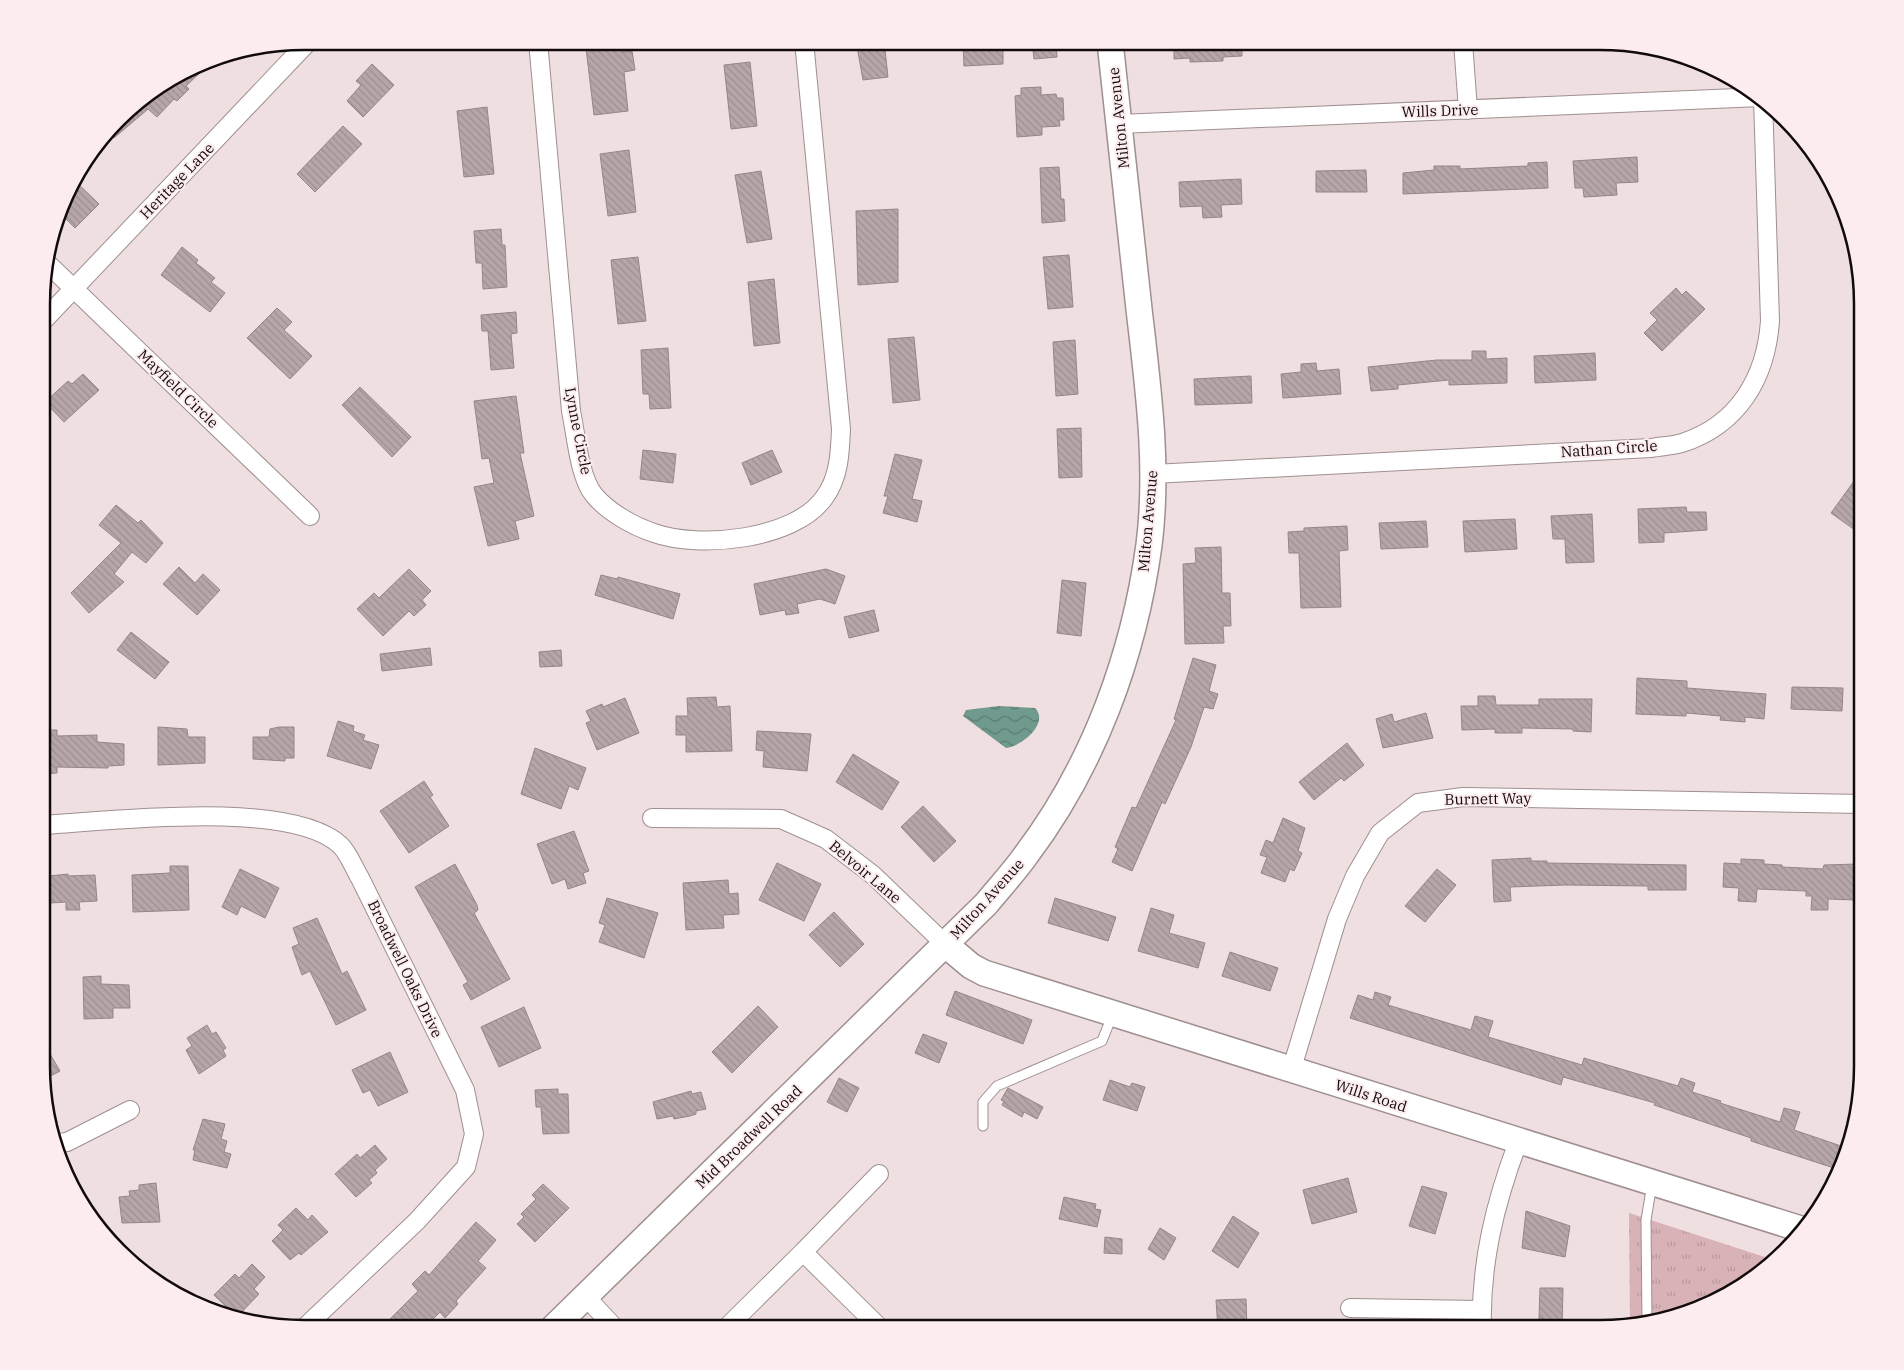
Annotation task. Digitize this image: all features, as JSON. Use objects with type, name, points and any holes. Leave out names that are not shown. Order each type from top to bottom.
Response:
[{"type":"street","name":"Heritage Lane","points":[[50,314],[300,50]]},
{"type":"street","name":"Lynne Circle","points":[[539,50],[571,411],[583,471],[592,494],[609,510],[654,533],[693,540],[756,536],[792,523],[814,509],[824,499],[832,485],[840,461],[841,429],[805,50]]},
{"type":"street","name":"Milton Avenue","points":[[946,945],[986,904],[1027,854],[1064,798],[1095,738],[1120,675],[1138,609],[1149,543],[1153,474],[1150,408],[1111,50]]},
{"type":"street","points":[[1464,50],[1468,110]]},
{"type":"street","name":"Wills Drive","points":[[1119,124],[1748,98]]},
{"type":"street","name":"Nathan Circle","points":[[1153,474],[1651,448],[1681,443],[1709,430],[1732,413],[1749,393],[1761,370],[1769,343],[1770,321],[1762,109]]},
{"type":"street","name":"Mayfield Circle","points":[[53,268],[310,516]]},
{"type":"street","name":"Burnett Way","points":[[1291,1071],[1337,919],[1355,876],[1380,833],[1418,803],[1463,797],[1854,804]]},
{"type":"street","name":"Broadwell Oaks Drive","points":[[50,825],[219,816],[275,820],[313,829],[341,845],[360,878],[465,1090],[474,1134],[466,1167],[417,1221],[312,1320]]},
{"type":"street","name":"Belvoir Lane","points":[[652,818],[781,819],[826,839],[873,875],[946,945]]},
{"type":"street","name":"Wills Road","points":[[946,945],[970,966],[984,973],[1291,1071],[1796,1228]]},
{"type":"street","name":"Mid Broadwell Road","points":[[568,1320],[585,1296],[946,945]]},
{"type":"street","points":[[62,1143],[67,1142],[130,1110]]},
{"type":"street","points":[[1482,1320],[1484,1267],[1492,1225],[1502,1184],[1518,1142]]},
{"type":"street","points":[[734,1320],[879,1174]]},
{"type":"street","points":[[804,1251],[872,1320]]},
{"type":"street","points":[[585,1296],[608,1320]]},
{"type":"street","points":[[1350,1308],[1481,1310]]},
{"type":"lane","points":[[983,1126],[982,1102],[997,1086],[1102,1041],[1113,1014]]},
{"type":"lane","points":[[1646,1316],[1646,1220],[1652,1183]]},
{"type":"green space","points":[[1629,1213],[1766,1258],[1755,1268],[1727,1286],[1697,1301],[1682,1307],[1630,1318]]},
{"type":"water","points":[[999,706],[1035,708],[1039,714],[1039,720],[1032,733],[1012,747],[1006,748],[963,716],[966,710]]},
{"type":"building","points":[[586,50],[632,51],[635,70],[624,72],[628,111],[594,115]]},
{"type":"building","points":[[858,50],[885,50],[888,77],[863,80]]},
{"type":"building","points":[[963,50],[1003,50],[1003,64],[964,66]]},
{"type":"building","points":[[1033,50],[1057,50],[1057,57],[1034,59]]},
{"type":"building","points":[[1174,50],[1242,50],[1242,56],[1223,57],[1223,61],[1190,62],[1190,58],[1174,59]]},
{"type":"building","points":[[750,62],[757,126],[731,129],[724,65]]},
{"type":"building","points":[[372,64],[394,85],[363,117],[347,101],[361,85],[356,81]]},
{"type":"building","points":[[201,72],[186,86],[189,89],[177,101],[174,99],[157,117],[148,109],[114,138],[124,124],[149,102],[177,84]]},
{"type":"building","points":[[1041,87],[1041,95],[1056,94],[1057,98],[1063,98],[1064,120],[1059,120],[1060,126],[1042,127],[1042,135],[1017,137],[1015,96],[1021,95],[1021,88]]},
{"type":"building","points":[[487,107],[494,174],[464,177],[457,111]]},
{"type":"building","points":[[343,126],[362,144],[315,192],[297,174]]},
{"type":"building","points":[[629,150],[636,212],[608,216],[600,154]]},
{"type":"building","points":[[1637,157],[1638,182],[1616,183],[1617,195],[1584,197],[1583,188],[1575,188],[1573,161]]},
{"type":"building","points":[[1547,162],[1548,188],[1403,194],[1403,173],[1434,170],[1434,166],[1460,166],[1460,169],[1528,166],[1528,163]]},
{"type":"building","points":[[1059,167],[1061,199],[1064,199],[1065,221],[1042,223],[1040,168]]},
{"type":"building","points":[[1366,170],[1367,192],[1316,192],[1316,171]]},
{"type":"building","points":[[761,171],[772,239],[747,243],[735,175]]},
{"type":"building","points":[[1241,179],[1242,204],[1221,205],[1222,217],[1203,218],[1202,206],[1180,207],[1179,182]]},
{"type":"building","points":[[80,185],[99,204],[75,228],[65,218]]},
{"type":"building","points":[[898,209],[898,282],[858,285],[856,211]]},
{"type":"building","points":[[501,229],[502,245],[505,245],[507,287],[483,289],[482,263],[476,263],[474,231]]},
{"type":"building","points":[[182,247],[198,260],[196,263],[215,278],[211,282],[225,293],[210,312],[161,275]]},
{"type":"building","points":[[1069,255],[1073,307],[1048,309],[1043,257]]},
{"type":"building","points":[[638,257],[646,321],[618,324],[611,260]]},
{"type":"building","points":[[774,279],[780,343],[754,346],[748,282]]},
{"type":"building","points":[[1676,288],[1682,295],[1686,291],[1705,309],[1662,351],[1644,333],[1657,320],[1650,313]]},
{"type":"building","points":[[277,308],[292,322],[284,330],[312,356],[290,379],[247,338]]},
{"type":"building","points":[[516,312],[517,333],[511,334],[514,368],[491,370],[488,331],[482,331],[481,315]]},
{"type":"building","points":[[914,337],[920,400],[893,403],[888,339]]},
{"type":"building","points":[[1075,340],[1078,394],[1056,396],[1053,342]]},
{"type":"building","points":[[668,348],[671,408],[650,409],[649,394],[643,394],[641,350]]},
{"type":"building","points":[[1472,351],[1486,351],[1486,359],[1507,358],[1507,383],[1449,385],[1449,380],[1398,385],[1398,389],[1371,391],[1368,367],[1437,360],[1472,360]]},
{"type":"building","points":[[1595,353],[1596,380],[1535,383],[1534,356]]},
{"type":"building","points":[[1316,363],[1317,371],[1339,369],[1341,394],[1283,398],[1281,374],[1301,372],[1301,364]]},
{"type":"building","points":[[83,374],[99,390],[64,422],[50,407],[50,397],[68,381],[72,384]]},
{"type":"building","points":[[1251,376],[1252,403],[1195,405],[1194,379]]},
{"type":"building","points":[[360,387],[411,437],[392,457],[342,405]]},
{"type":"building","points":[[516,396],[524,453],[520,453],[534,516],[515,521],[519,539],[488,546],[474,487],[494,483],[489,458],[482,459],[474,401]]},
{"type":"building","points":[[1081,428],[1082,477],[1059,478],[1057,429]]},
{"type":"building","points":[[643,450],[676,454],[673,483],[640,479]]},
{"type":"building","points":[[772,450],[782,472],[751,485],[742,463]]},
{"type":"building","points":[[895,454],[922,460],[912,499],[922,501],[917,522],[883,513],[888,496],[884,496]]},
{"type":"building","points":[[1854,481],[1854,529],[1831,513]]},
{"type":"building","points":[[116,505],[138,523],[141,520],[163,543],[146,563],[132,552],[114,574],[124,582],[89,613],[71,593],[121,543],[99,525]]},
{"type":"building","points":[[1686,507],[1687,512],[1706,512],[1707,530],[1664,533],[1664,542],[1639,543],[1638,509]]},
{"type":"building","points":[[1592,514],[1594,562],[1566,563],[1565,539],[1553,539],[1551,516]]},
{"type":"building","points":[[1515,519],[1517,549],[1465,552],[1463,521]]},
{"type":"building","points":[[1426,521],[1428,547],[1381,549],[1379,523]]},
{"type":"building","points":[[1347,526],[1348,550],[1339,551],[1341,607],[1301,608],[1299,553],[1289,553],[1288,532],[1304,531],[1304,528]]},
{"type":"building","points":[[1221,547],[1222,593],[1230,593],[1231,626],[1223,626],[1224,643],[1185,644],[1183,564],[1196,563],[1195,548]]},
{"type":"building","points":[[179,567],[195,583],[203,574],[220,590],[197,615],[163,584]]},
{"type":"building","points":[[409,569],[431,591],[422,600],[426,605],[414,616],[409,611],[383,636],[357,609],[374,593],[379,598]]},
{"type":"building","points":[[826,569],[845,576],[835,604],[820,599],[797,604],[799,613],[786,615],[785,610],[760,615],[754,584]]},
{"type":"building","points":[[601,575],[617,579],[618,577],[680,594],[673,619],[595,595]]},
{"type":"building","points":[[1062,580],[1086,583],[1081,636],[1057,633]]},
{"type":"building","points":[[874,610],[879,631],[849,638],[844,617]]},
{"type":"building","points":[[131,632],[169,662],[155,679],[117,650]]},
{"type":"building","points":[[430,648],[432,665],[382,671],[380,654]]},
{"type":"building","points":[[561,650],[562,666],[540,667],[539,652]]},
{"type":"building","points":[[1193,658],[1216,665],[1209,691],[1218,694],[1213,709],[1204,707],[1191,747],[1165,804],[1162,802],[1132,871],[1112,862],[1118,849],[1115,847],[1132,807],[1136,808],[1176,720],[1174,719]]},
{"type":"building","points":[[1637,678],[1687,681],[1687,688],[1766,694],[1764,719],[1745,717],[1745,722],[1720,720],[1721,716],[1686,713],[1686,716],[1636,714]]},
{"type":"building","points":[[1792,687],[1843,688],[1842,711],[1791,709]]},
{"type":"building","points":[[1478,696],[1495,696],[1496,705],[1539,705],[1539,699],[1592,699],[1591,732],[1573,731],[1573,729],[1522,728],[1522,733],[1495,733],[1495,729],[1462,730],[1461,706],[1478,706]]},
{"type":"building","points":[[716,697],[717,707],[730,706],[732,751],[686,752],[686,735],[676,735],[676,716],[688,716],[687,698]]},
{"type":"building","points":[[625,698],[639,733],[597,750],[586,723],[591,721],[586,711],[602,704],[603,707]]},
{"type":"building","points":[[1426,713],[1433,738],[1383,748],[1376,719],[1392,714],[1394,722]]},
{"type":"building","points":[[338,721],[354,726],[353,731],[365,735],[363,740],[379,745],[371,769],[327,756]]},
{"type":"building","points":[[158,727],[187,729],[188,737],[205,737],[205,763],[158,765]]},
{"type":"building","points":[[294,727],[294,758],[285,758],[285,761],[253,759],[253,737],[269,737],[270,729]]},
{"type":"building","points":[[50,730],[57,730],[57,736],[97,735],[97,742],[124,744],[124,765],[108,766],[108,768],[57,767],[57,773],[50,774]]},
{"type":"building","points":[[757,731],[811,734],[807,771],[763,767],[764,751],[756,750]]},
{"type":"building","points":[[1347,743],[1364,765],[1344,781],[1341,778],[1314,800],[1299,782]]},
{"type":"building","points":[[535,748],[586,768],[578,790],[569,786],[561,809],[521,794]]},
{"type":"building","points":[[853,754],[899,782],[882,810],[836,782]]},
{"type":"building","points":[[424,781],[433,795],[430,797],[449,826],[409,853],[380,811]]},
{"type":"building","points":[[923,806],[956,841],[934,862],[901,827]]},
{"type":"building","points":[[1283,818],[1305,828],[1298,851],[1302,853],[1294,871],[1290,869],[1285,882],[1261,873],[1267,857],[1260,855],[1266,840],[1273,843]]},
{"type":"building","points":[[574,831],[589,871],[583,873],[586,883],[568,889],[565,879],[552,884],[537,844]]},
{"type":"building","points":[[1531,858],[1531,861],[1547,861],[1547,863],[1686,865],[1686,890],[1648,890],[1648,886],[1565,885],[1510,887],[1511,901],[1494,902],[1492,860]]},
{"type":"building","points":[[1741,859],[1764,860],[1764,864],[1782,865],[1782,867],[1823,869],[1824,865],[1854,864],[1854,900],[1828,899],[1828,910],[1811,910],[1812,896],[1806,896],[1806,891],[1757,889],[1756,902],[1738,901],[1739,888],[1723,887],[1724,863],[1741,864]]},
{"type":"building","points":[[777,863],[821,884],[804,921],[759,900]]},
{"type":"building","points":[[455,864],[477,905],[478,910],[474,913],[510,979],[471,1000],[463,985],[468,982],[415,887]]},
{"type":"building","points":[[170,866],[188,866],[189,910],[133,912],[132,875],[170,873]]},
{"type":"building","points":[[240,869],[279,888],[265,918],[241,906],[237,915],[222,907]]},
{"type":"building","points":[[1437,869],[1456,885],[1425,922],[1405,906]]},
{"type":"building","points":[[68,874],[68,876],[95,875],[97,901],[79,902],[80,910],[66,910],[66,902],[50,903],[50,876]]},
{"type":"building","points":[[728,880],[729,894],[738,893],[739,914],[723,915],[724,928],[686,930],[683,883]]},
{"type":"building","points":[[607,898],[658,913],[644,958],[599,942],[605,925],[599,923]]},
{"type":"building","points":[[1055,898],[1116,917],[1108,941],[1048,923]]},
{"type":"building","points":[[1151,908],[1174,915],[1169,933],[1205,943],[1198,968],[1138,951]]},
{"type":"building","points":[[834,912],[864,944],[840,967],[809,935]]},
{"type":"building","points":[[317,918],[342,974],[347,971],[366,1010],[336,1025],[310,971],[302,975],[292,947],[299,944],[293,928]]},
{"type":"building","points":[[1230,952],[1278,968],[1270,991],[1222,976]]},
{"type":"building","points":[[101,976],[101,984],[129,985],[130,1008],[113,1008],[113,1018],[84,1019],[83,977]]},
{"type":"building","points":[[955,991],[1032,1020],[1023,1044],[946,1015]]},
{"type":"building","points":[[1375,992],[1391,997],[1388,1005],[1471,1030],[1475,1016],[1493,1021],[1488,1037],[1582,1065],[1584,1058],[1678,1086],[1681,1078],[1695,1083],[1692,1092],[1780,1122],[1784,1108],[1800,1112],[1794,1130],[1841,1146],[1841,1148],[1833,1168],[1751,1141],[1751,1138],[1654,1105],[1655,1103],[1563,1077],[1561,1085],[1350,1018],[1358,995],[1373,1000]]},
{"type":"building","points":[[758,1006],[778,1027],[732,1073],[712,1052]]},
{"type":"building","points":[[524,1007],[541,1048],[499,1067],[481,1027]]},
{"type":"building","points":[[207,1025],[212,1034],[216,1032],[226,1048],[223,1050],[226,1056],[199,1074],[186,1050],[192,1046],[187,1038]]},
{"type":"building","points":[[923,1034],[947,1043],[939,1063],[915,1053]]},
{"type":"building","points":[[390,1052],[408,1092],[378,1106],[370,1090],[363,1093],[352,1070]]},
{"type":"building","points":[[50,1054],[60,1071],[51,1076]]},
{"type":"building","points":[[839,1078],[859,1088],[847,1112],[827,1102]]},
{"type":"building","points":[[1110,1080],[1130,1087],[1132,1083],[1145,1087],[1137,1111],[1103,1100]]},
{"type":"building","points":[[1008,1088],[1043,1107],[1037,1119],[1024,1112],[1022,1117],[1002,1105],[1004,1101],[1001,1100]]},
{"type":"building","points":[[558,1089],[558,1094],[568,1094],[569,1133],[543,1134],[541,1107],[536,1107],[535,1090]]},
{"type":"building","points":[[691,1091],[692,1094],[701,1092],[706,1109],[696,1111],[696,1114],[690,1116],[674,1119],[673,1116],[657,1119],[653,1102]]},
{"type":"building","points":[[203,1119],[225,1124],[221,1139],[227,1141],[224,1152],[231,1154],[227,1168],[193,1160],[195,1150],[193,1150]]},
{"type":"building","points":[[375,1145],[387,1159],[375,1170],[377,1173],[369,1180],[372,1183],[356,1197],[335,1174],[357,1154],[360,1158]]},
{"type":"building","points":[[1348,1178],[1357,1212],[1312,1224],[1303,1190]]},
{"type":"building","points":[[156,1183],[160,1222],[122,1223],[119,1197],[130,1196],[129,1191],[139,1190],[139,1185]]},
{"type":"building","points":[[543,1184],[569,1208],[535,1242],[517,1224],[524,1217],[521,1214],[536,1199],[532,1195]]},
{"type":"building","points":[[1422,1186],[1447,1193],[1435,1234],[1409,1226]]},
{"type":"building","points":[[1064,1197],[1096,1204],[1095,1209],[1101,1210],[1097,1227],[1059,1219]]},
{"type":"building","points":[[296,1208],[308,1220],[312,1215],[328,1232],[301,1255],[299,1253],[290,1260],[272,1241],[283,1230],[278,1225]]},
{"type":"building","points":[[1526,1211],[1570,1226],[1565,1257],[1522,1248]]},
{"type":"building","points":[[1233,1216],[1259,1233],[1238,1268],[1212,1251]]},
{"type":"building","points":[[476,1222],[496,1240],[478,1261],[486,1268],[456,1301],[458,1304],[445,1318],[440,1312],[432,1320],[389,1320],[418,1291],[412,1284],[425,1271],[429,1275]]},
{"type":"building","points":[[1160,1228],[1176,1238],[1164,1260],[1148,1249]]},
{"type":"building","points":[[1105,1237],[1122,1239],[1122,1254],[1104,1253]]},
{"type":"building","points":[[252,1264],[265,1277],[254,1289],[259,1294],[242,1312],[228,1309],[214,1295],[235,1274],[239,1278]]},
{"type":"building","points":[[1540,1288],[1563,1288],[1562,1320],[1539,1319]]},
{"type":"building","points":[[1246,1299],[1247,1320],[1217,1320],[1216,1300]]}]
